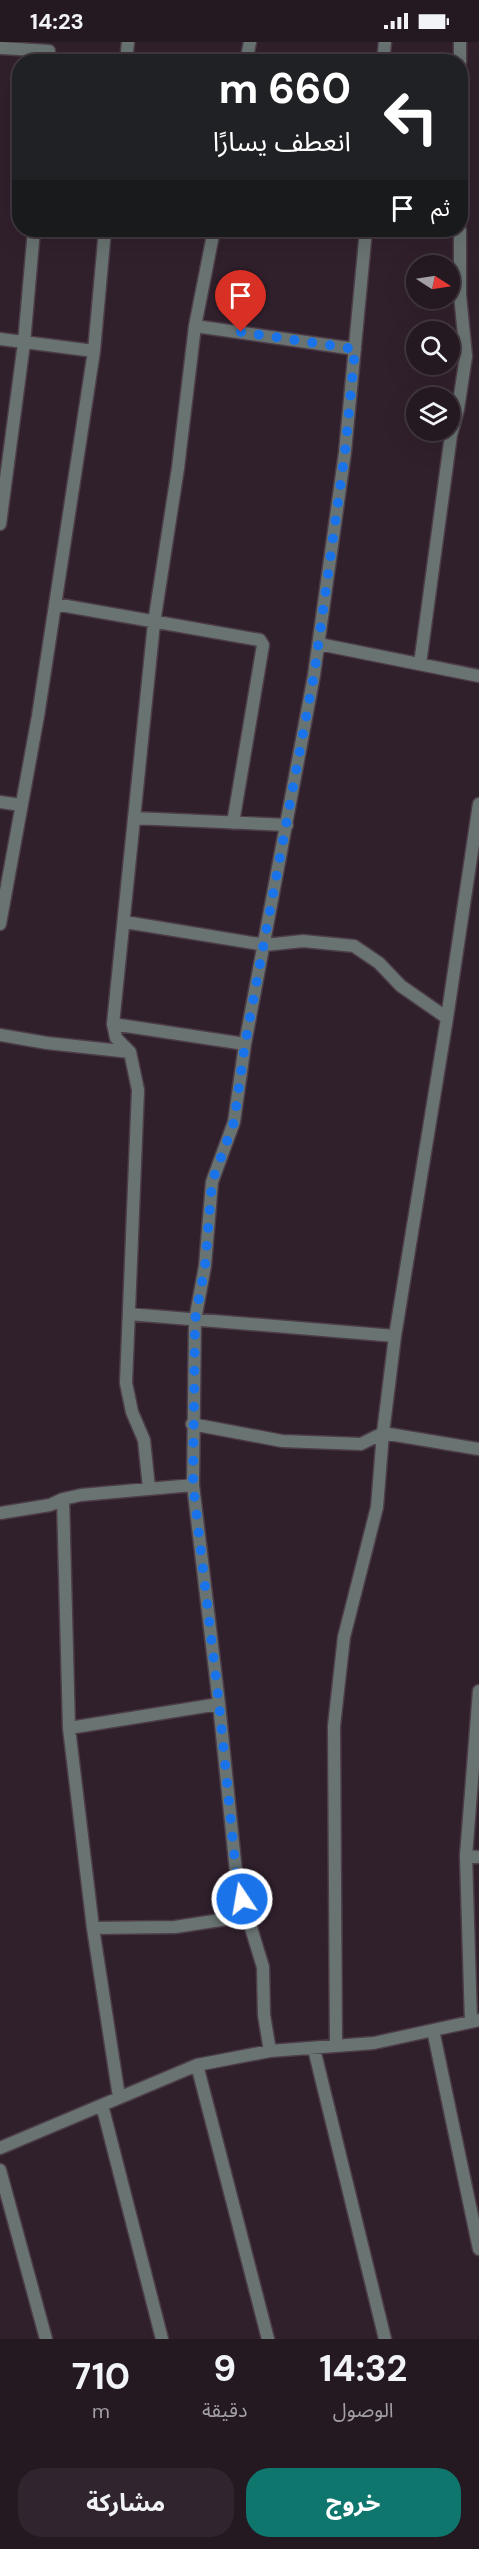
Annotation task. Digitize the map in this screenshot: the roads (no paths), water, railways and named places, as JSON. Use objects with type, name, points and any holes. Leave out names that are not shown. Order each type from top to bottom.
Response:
[{"type":"street","points":[[2,45],[49,51],[49,54]]},
{"type":"street","points":[[0,524],[24,343],[33,237]]},
{"type":"street","points":[[0,924],[38,716],[94,351],[104,237]]},
{"type":"street","points":[[149,1488],[144,1440],[132,1412],[126,1383],[138,1090],[130,1052],[116,1038],[113,1024],[154,623],[178,468],[195,326],[213,237]]},
{"type":"street","points":[[270,2051],[264,2015],[262,1967],[237,1882],[193,1485],[195,1320],[205,1266],[212,1182],[234,1122],[245,1044],[319,644],[345,452],[365,237]]},
{"type":"street","points":[[420,664],[451,435],[458,409],[466,356],[460,295],[460,237]]},
{"type":"street","points":[[195,326],[355,349]]},
{"type":"street","points":[[0,339],[94,351]]},
{"type":"street","points":[[466,356],[479,363]]},
{"type":"street","points":[[55,604],[260,640],[263,645],[233,823]]},
{"type":"street","points":[[319,644],[479,676]]},
{"type":"street","points":[[0,802],[21,806]]},
{"type":"street","points":[[336,2044],[334,1726],[344,1638],[377,1507],[395,1336],[479,804]]},
{"type":"street","points":[[134,818],[287,825]]},
{"type":"street","points":[[125,922],[265,945],[303,941],[354,946],[379,963],[401,986],[447,1018]]},
{"type":"street","points":[[113,1024],[245,1044]]},
{"type":"street","points":[[0,1035],[47,1043],[130,1052]]},
{"type":"street","points":[[129,1314],[395,1336]]},
{"type":"street","points":[[192,1424],[282,1441],[361,1444],[383,1434],[479,1449]]},
{"type":"street","points":[[0,1513],[50,1506],[63,1499],[193,1485]]},
{"type":"street","points":[[63,1499],[69,1728],[93,1928],[119,2097]]},
{"type":"street","points":[[0,2148],[197,2065],[270,2051],[314,2049],[336,2044],[374,2043],[475,2021],[466,1856],[479,1692]]},
{"type":"street","points":[[69,1728],[219,1704]]},
{"type":"street","points":[[466,1856],[479,1857]]},
{"type":"street","points":[[93,1928],[175,1927],[247,1916]]},
{"type":"street","points":[[434,2030],[479,2249]]},
{"type":"street","points":[[314,2049],[385,2339]]},
{"type":"street","points":[[197,2065],[268,2339]]},
{"type":"street","points":[[102,2105],[162,2339]]},
{"type":"street","points":[[0,2170],[46,2339]]}]
